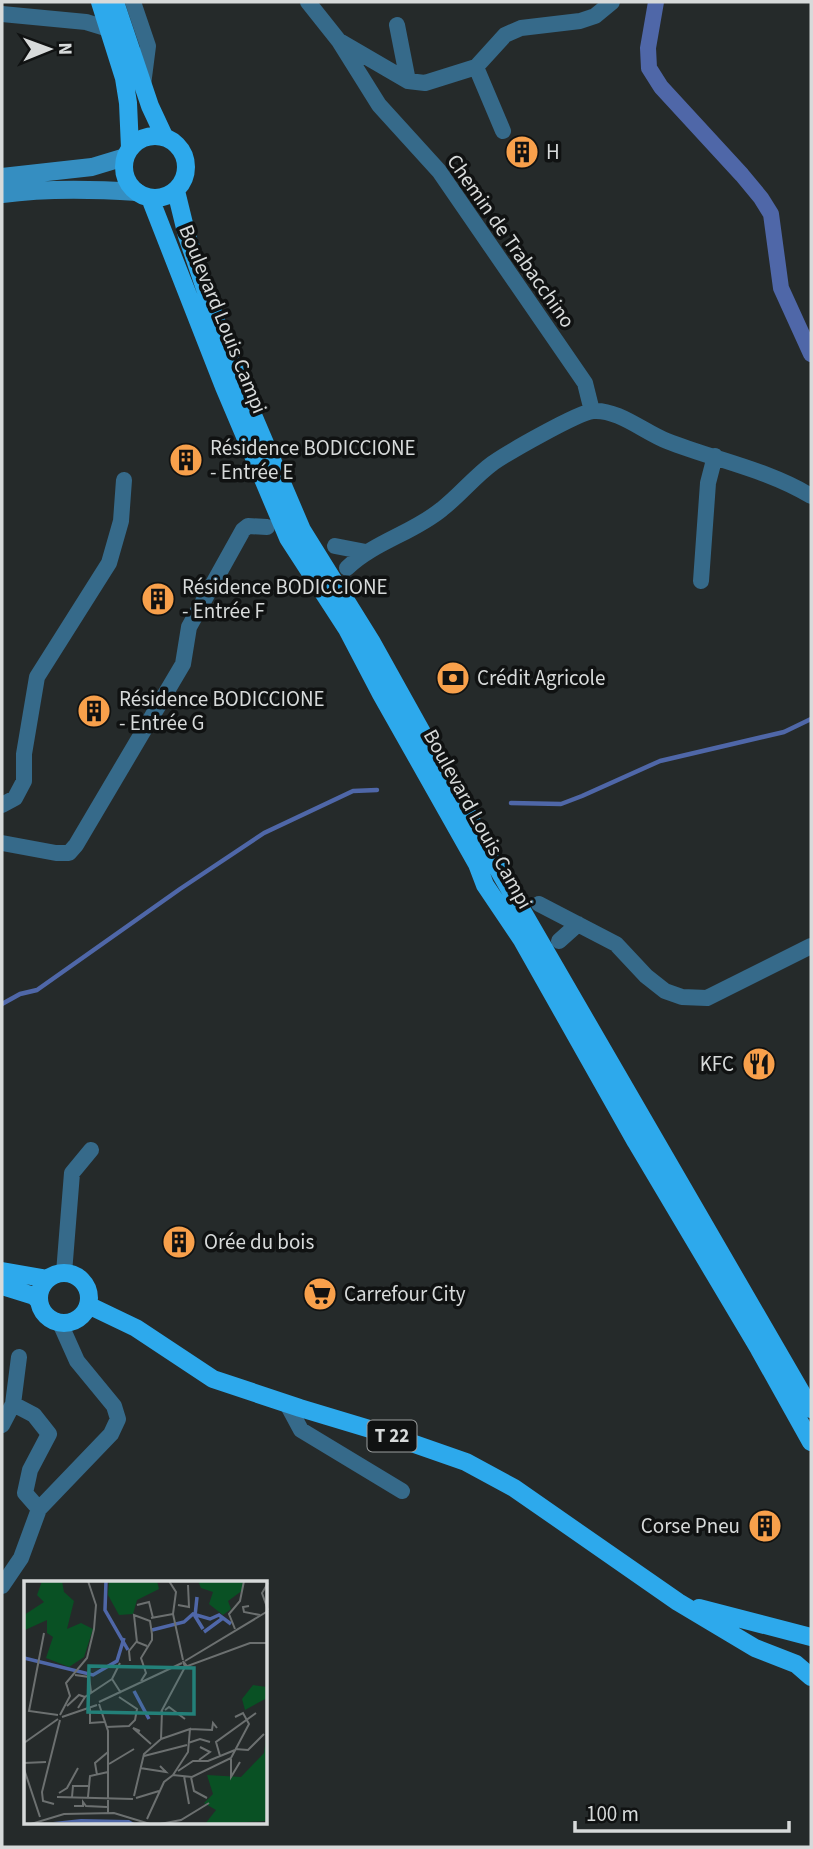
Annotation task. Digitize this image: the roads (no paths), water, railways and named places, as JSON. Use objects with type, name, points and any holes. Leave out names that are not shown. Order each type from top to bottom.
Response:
[{"type":"main road","points":[[100,2],[124,78],[128,103],[125,177],[144,195]]},
{"type":"main road","points":[[114,2],[164,136]]},
{"type":"main road","points":[[2,177],[92,167],[128,152],[145,137],[164,136],[178,144],[187,162],[183,183],[176,191],[160,198],[109,190],[2,194]]},
{"type":"main road","name":"Boulevard Louis Campi","points":[[176,191],[187,236],[237,376],[302,530],[371,641],[502,876],[811,1409]]},
{"type":"main road","name":"Boulevard Louis Campi","points":[[144,195],[288,538],[347,629],[477,864],[485,885],[522,940],[811,1442]]},
{"type":"main road","points":[[2,1271],[78,1278],[88,1290],[88,1305],[81,1317],[67,1323],[60,1323],[46,1315],[40,1301],[40,1293],[56,1276]]},
{"type":"main road","points":[[2,1286],[34,1296],[40,1301]]},
{"type":"main road","name":"T 22","points":[[88,1305],[136,1328],[213,1379],[466,1462],[514,1488],[678,1602],[755,1648],[796,1664],[811,1677]]},
{"type":"main road","name":"T 22","points":[[678,1602],[811,1637]]},
{"type":"street","points":[[133,2],[148,46],[143,85]]},
{"type":"street","name":"Chemin de Trabacchino","points":[[308,2],[339,41],[379,105],[439,171],[585,383],[592,411]]},
{"type":"street","points":[[339,41],[408,81],[425,83],[476,68],[505,35],[522,28],[580,21],[595,16],[612,2]]},
{"type":"street","points":[[2,14],[86,22],[109,29]]},
{"type":"street","points":[[397,24],[408,81]]},
{"type":"street","points":[[476,68],[503,131]]},
{"type":"street","points":[[347,568],[366,552],[411,531],[441,510],[493,463],[571,419],[592,411],[610,414],[667,441],[755,470],[811,496]]},
{"type":"street","points":[[701,581],[708,483],[715,456]]},
{"type":"street","points":[[2,805],[15,798],[24,781],[24,754],[37,677],[108,563],[121,521],[124,480]]},
{"type":"street","points":[[2,843],[56,853],[69,853],[76,845],[183,664],[189,627],[243,530],[248,526],[267,527]]},
{"type":"street","points":[[335,546],[366,552]]},
{"type":"street","points":[[539,904],[616,944],[646,976],[665,991],[682,998],[707,998],[811,946]]},
{"type":"street","points":[[559,941],[578,924]]},
{"type":"street","points":[[56,1276],[72,1173],[92,1150]]},
{"type":"street","points":[[2,1586],[21,1558],[39,1509],[111,1434],[118,1419],[114,1406],[77,1361],[60,1323]]},
{"type":"street","points":[[2,1425],[13,1404],[19,1357]]},
{"type":"street","points":[[13,1404],[34,1415],[49,1434],[30,1470],[24,1493],[39,1509]]},
{"type":"street","points":[[287,1404],[301,1430],[402,1491]]},
{"type":"waterway","points":[[656,2],[648,48],[649,68],[661,87],[742,175],[771,214],[781,288],[811,354]]},
{"type":"waterway","points":[[511,803],[561,804],[660,761],[784,732],[811,719]]},
{"type":"waterway","points":[[2,1004],[20,994],[37,990],[264,833],[353,791],[377,790]]},
{"type":"place","name":"H","points":[[522,152]]},
{"type":"place","name":"Résidence BODICCIONE - Entrée E","points":[[186,460]]},
{"type":"place","name":"Résidence BODICCIONE - Entrée F","points":[[158,599]]},
{"type":"place","name":"Crédit Agricole","points":[[453,678]]},
{"type":"place","name":"Résidence BODICCIONE - Entrée G","points":[[94,711]]},
{"type":"place","name":"KFC","points":[[759,1064]]},
{"type":"place","name":"Orée du bois","points":[[179,1242]]},
{"type":"place","name":"Carrefour City","points":[[320,1294]]},
{"type":"place","name":"Corse Pneu","points":[[765,1526]]}]
